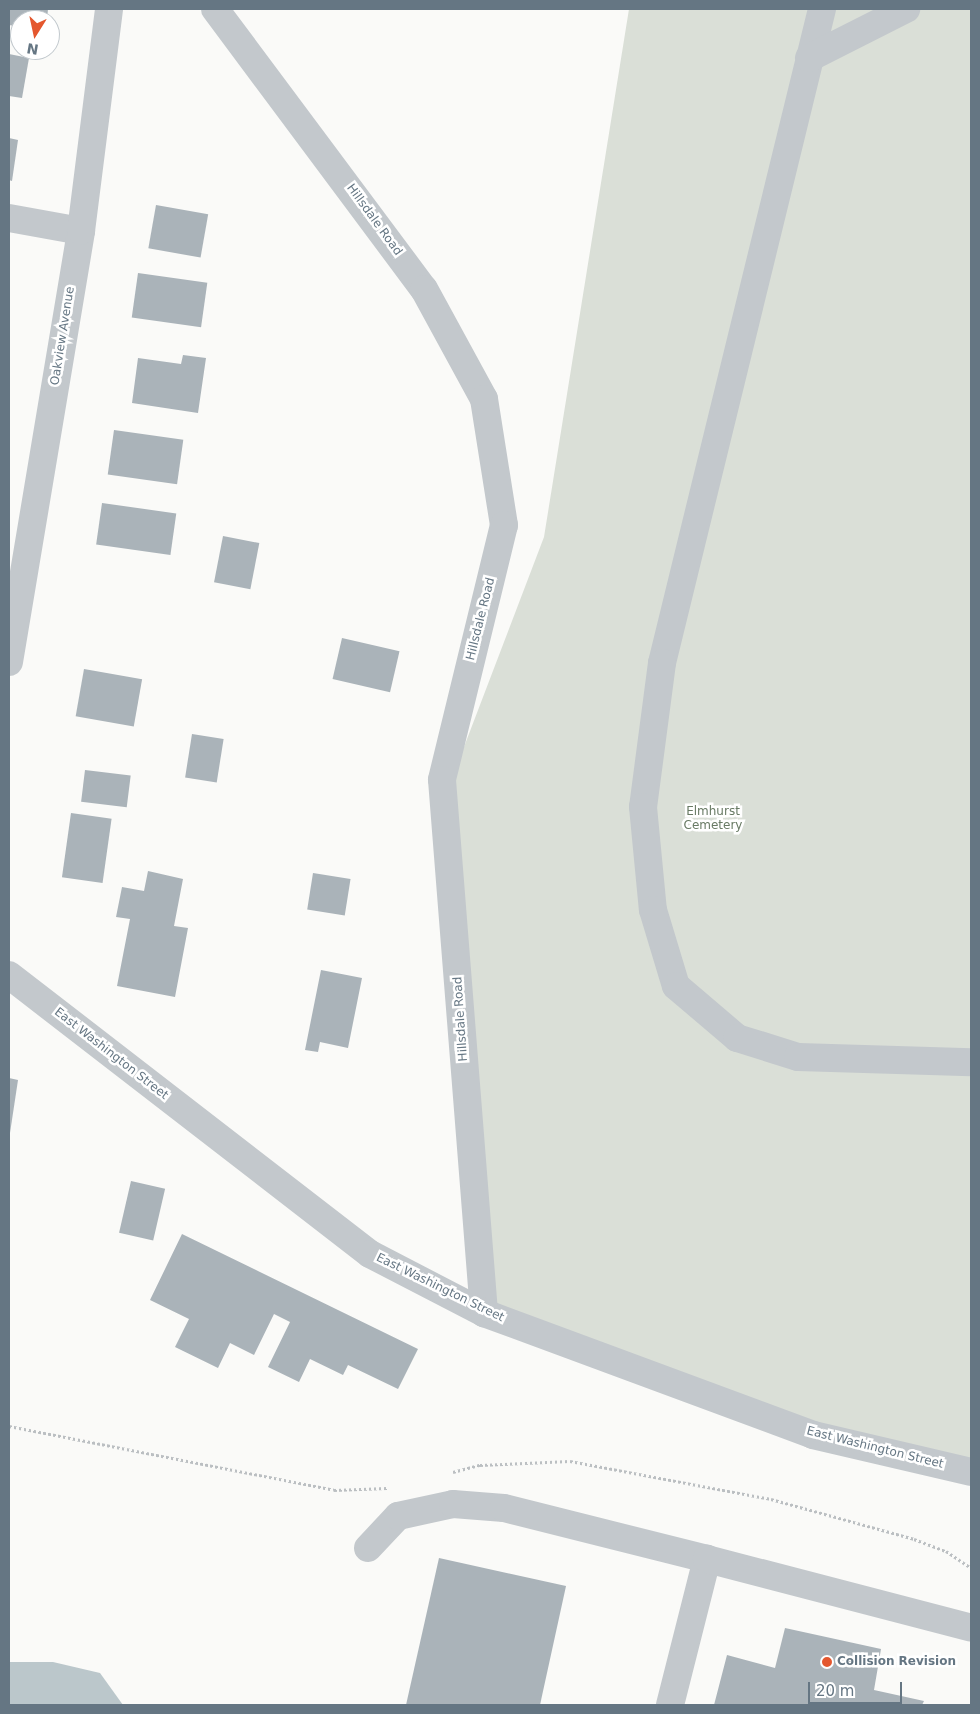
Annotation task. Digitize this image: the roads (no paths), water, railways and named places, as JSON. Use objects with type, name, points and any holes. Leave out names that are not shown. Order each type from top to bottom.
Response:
[{"type":"street","name":"Oakview Avenue","points":[[9,662],[81,230],[109,9]]},
{"type":"street","name":"Hillsdale Road","points":[[215,9],[424,289],[484,399],[504,525],[442,780],[484,1313]]},
{"type":"street","points":[[822,9],[662,664],[643,807],[653,910],[676,986],[737,1038],[798,1057],[971,1062]]},
{"type":"street","points":[[810,58],[906,9]]},
{"type":"street","points":[[9,218],[81,230]]},
{"type":"street","name":"East Washington Street","points":[[9,975],[370,1254],[484,1313],[814,1435],[971,1472]]},
{"type":"street","points":[[368,1548],[398,1516],[453,1504],[504,1508],[971,1628]]},
{"type":"street","points":[[670,1705],[706,1559]]},
{"type":"place","name":"Collision Revision","points":[[827,1662]]},
{"type":"park label","name":"Elmhurst Cemetery","points":[[713,819]]}]
